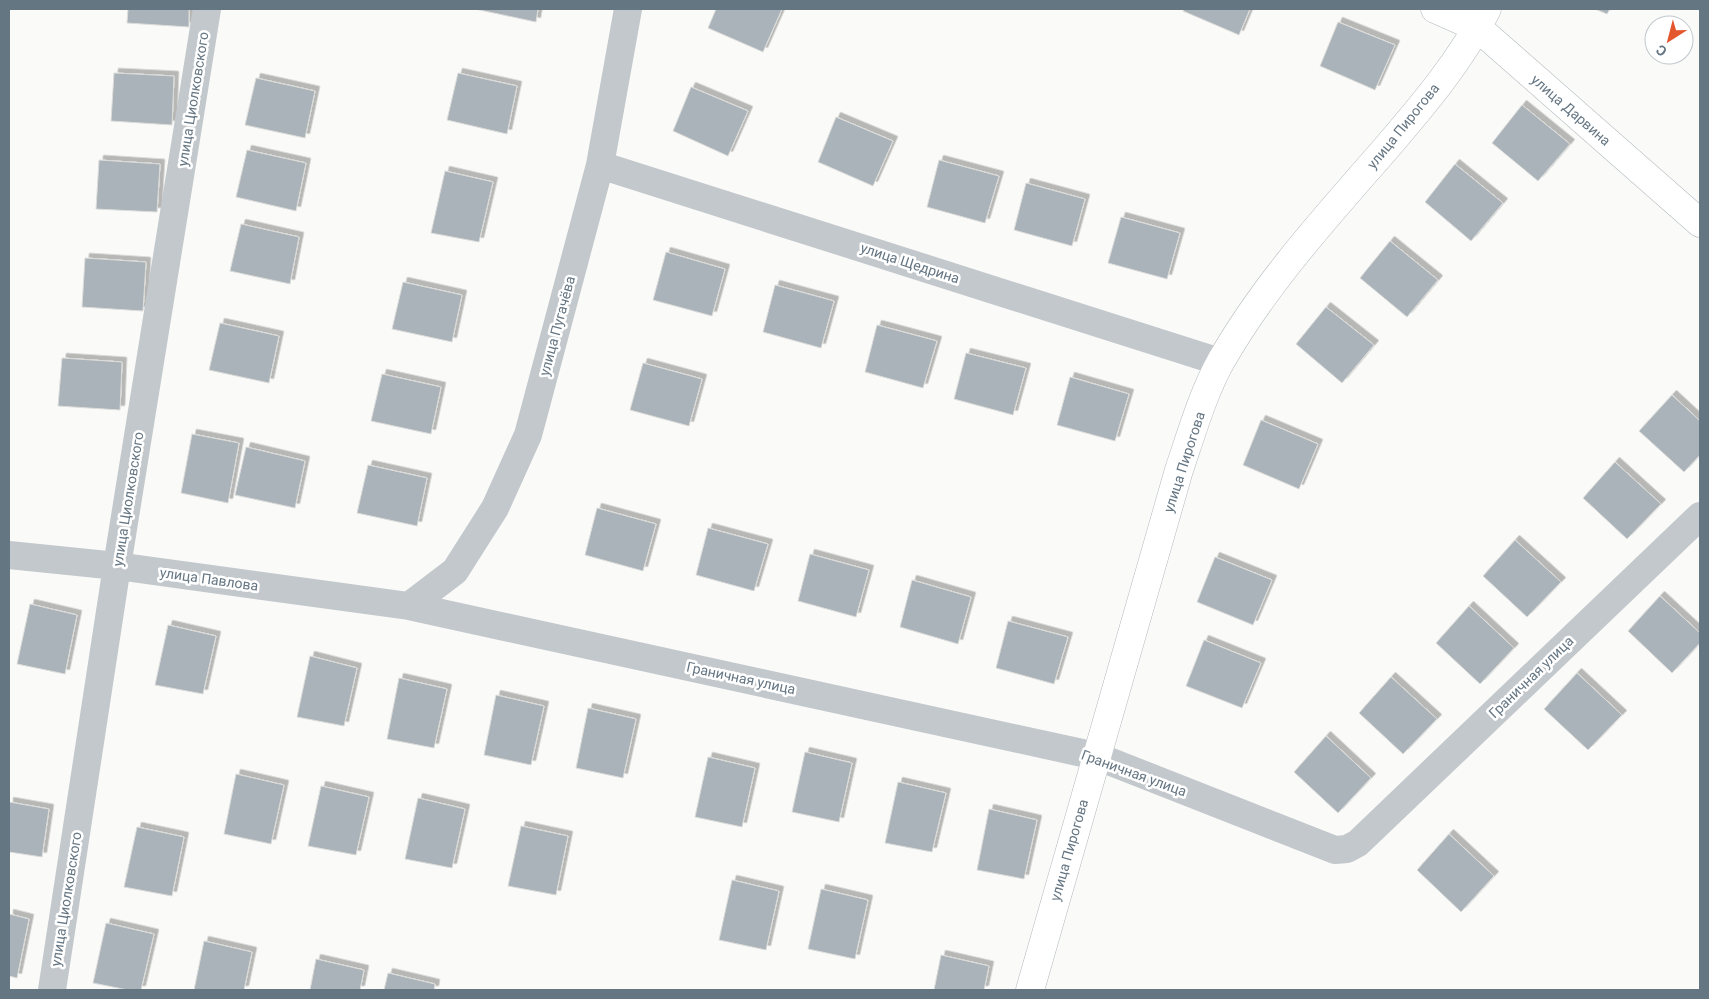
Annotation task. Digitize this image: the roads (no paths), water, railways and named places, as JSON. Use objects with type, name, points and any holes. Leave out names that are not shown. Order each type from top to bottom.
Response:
[{"type":"street","name":"улица Циолковского","points":[[52,990],[117,566],[207,9]]},
{"type":"street","name":"улица Пугачёва","points":[[409,606],[455,571],[496,508],[528,435],[600,165],[628,9]]},
{"type":"street","name":"улица Дарвина","points":[[1435,9],[1482,18],[1700,223]]},
{"type":"street","name":"улица Пирогова","points":[[1030,990],[1179,470],[1220,362],[1245,323],[1305,243],[1422,106],[1482,18]]},
{"type":"street","name":"улица Щедрина","points":[[600,165],[1220,362]]},
{"type":"street","name":"Граничная улица","points":[[409,606],[1096,756],[1335,850],[1347,849],[1358,843],[1700,516]]},
{"type":"street","name":"улица Павлова","points":[[9,555],[117,566],[409,606]]}]
